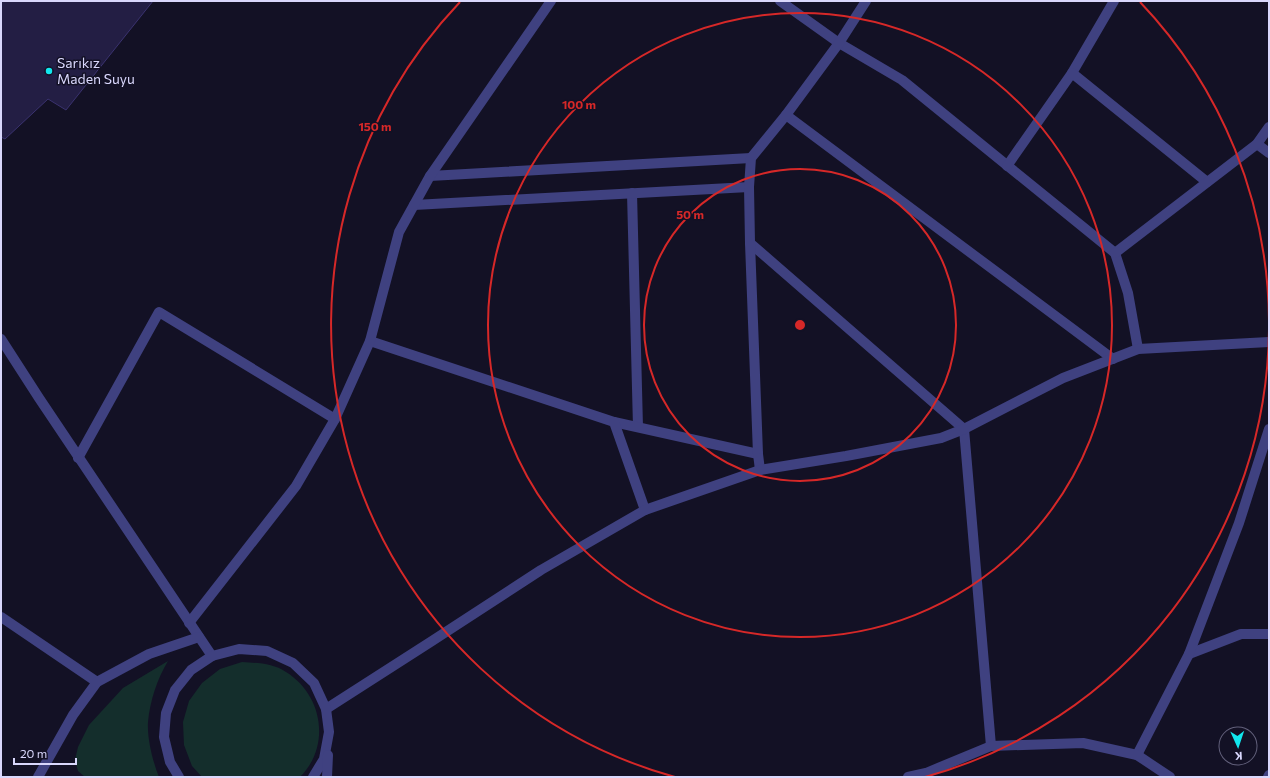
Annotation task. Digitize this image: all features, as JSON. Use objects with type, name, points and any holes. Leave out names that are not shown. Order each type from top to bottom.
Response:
[{"type":"street","points":[[189,622],[296,486],[335,419],[370,341],[399,232],[430,176],[551,1]]},
{"type":"street","points":[[780,1],[839,43],[902,80],[1115,253],[1128,293],[1138,349]]},
{"type":"street","points":[[760,470],[758,454],[750,243],[751,158],[786,115],[839,43],[866,1]]},
{"type":"street","points":[[1007,166],[1072,73],[1114,1]]},
{"type":"street","points":[[1072,73],[1207,182]]},
{"type":"street","points":[[786,115],[1113,359]]},
{"type":"street","points":[[1115,253],[1257,144],[1269,127]]},
{"type":"street","points":[[1257,144],[1269,153]]},
{"type":"street","points":[[430,176],[751,158]]},
{"type":"street","points":[[414,205],[750,187]]},
{"type":"street","points":[[632,194],[638,427]]},
{"type":"street","points":[[750,243],[964,429],[991,746]]},
{"type":"street","points":[[78,458],[159,312],[335,419]]},
{"type":"street","points":[[1,339],[78,458],[212,656]]},
{"type":"street","points":[[370,341],[614,422],[758,454]]},
{"type":"street","points":[[326,709],[541,570],[645,510],[760,470],[941,438],[964,429],[1063,378],[1138,349],[1269,342]]},
{"type":"street","points":[[614,422],[645,510]]},
{"type":"street","points":[[1137,755],[1189,654],[1239,523],[1269,429]]},
{"type":"street","points":[[1,617],[97,682]]},
{"type":"street","points":[[1189,654],[1241,634],[1269,634]]},
{"type":"street","points":[[38,777],[73,715],[97,682],[149,654],[199,637]]},
{"type":"street","points":[[179,777],[170,762],[164,737],[166,713],[175,690],[191,670],[212,656],[239,649],[267,651],[293,663],[314,683],[326,709],[329,732],[327,777]]},
{"type":"street","points":[[314,777],[324,759],[329,732]]},
{"type":"street","points":[[908,777],[926,773],[991,746],[1083,743],[1137,755],[1165,776]]},
{"type":"green space","points":[[168,661],[155,690],[150,706],[148,722],[148,736],[159,777],[85,777],[78,771],[75,760],[78,747],[89,725],[123,688]]},
{"type":"green space","points":[[242,662],[265,664],[286,672],[298,682],[308,694],[315,707],[319,736],[316,751],[310,765],[300,777],[202,777],[192,766],[184,745],[183,722],[189,701],[202,683],[220,669]]},
{"type":"building","name":"Sarıkız Maden Suyu","points":[[1,1],[153,1],[66,110],[48,99],[5,139],[1,137]]},
{"type":"place","name":"Sarıkız Maden Suyu","points":[[49,71]]}]
